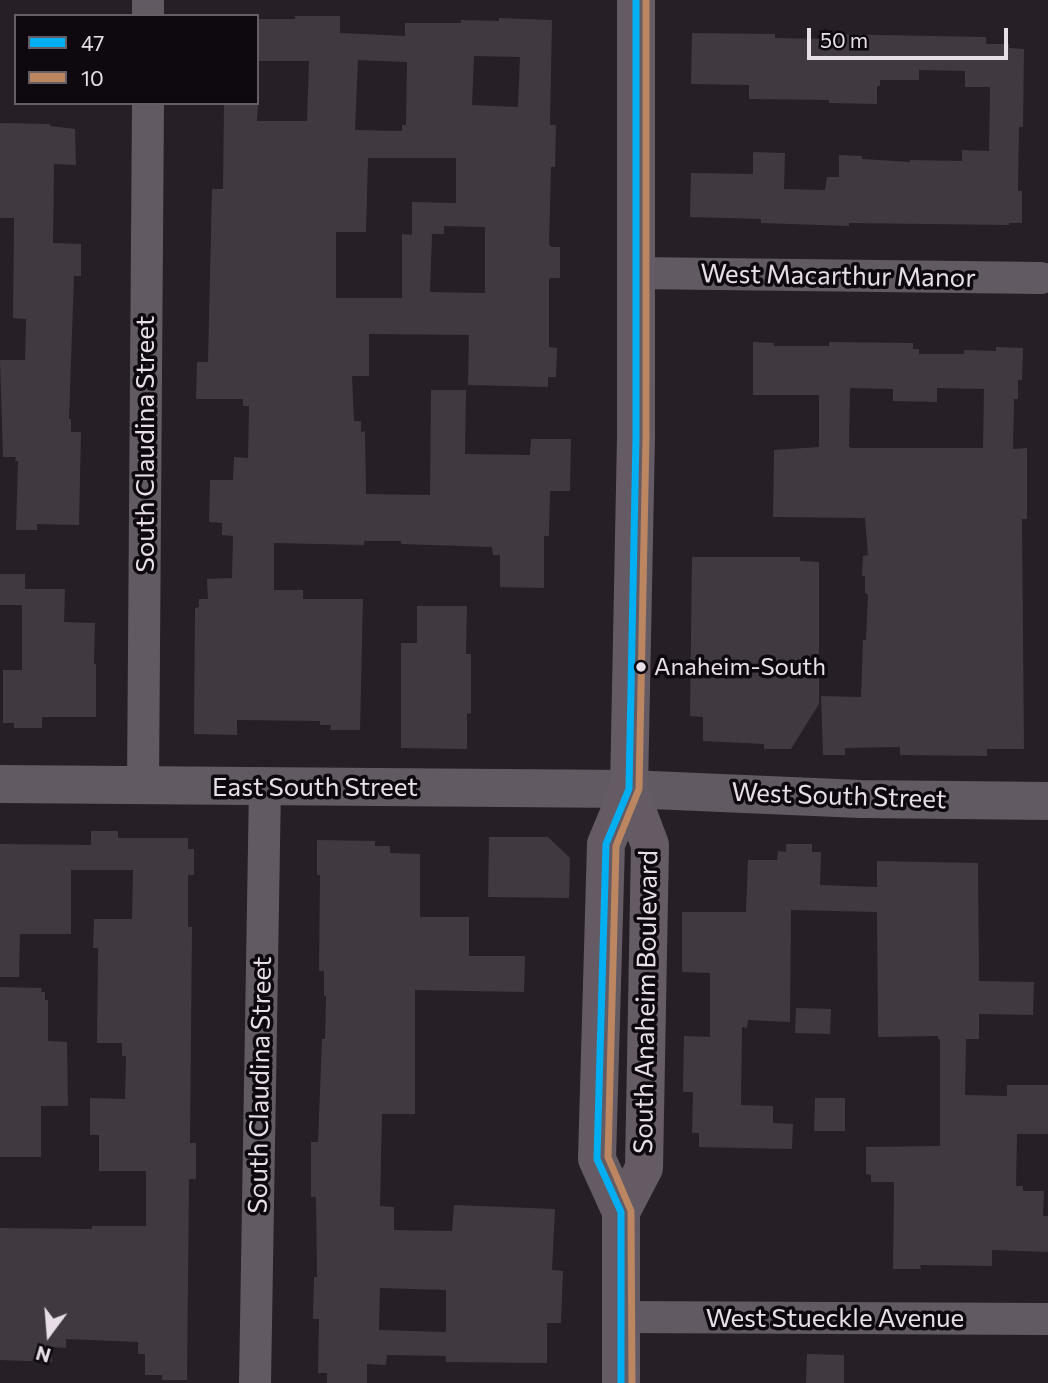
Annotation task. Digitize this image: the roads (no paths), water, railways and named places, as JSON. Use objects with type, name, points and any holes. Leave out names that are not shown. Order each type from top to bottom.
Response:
[{"type":"main road","name":"South Anaheim Boulevard","points":[[621,1383],[621,1212],[597,1159],[606,844],[629,789],[636,437],[636,0]]},
{"type":"street","name":"South Claudina Street","points":[[143,785],[148,105]]},
{"type":"street","name":"West Macarthur Manor","points":[[636,273],[1041,278]]},
{"type":"street","name":"East South Street","points":[[0,784],[629,789]]},
{"type":"street","name":"South Claudina Street","points":[[255,1383],[265,786]]},
{"type":"street","name":"West South Street","points":[[629,789],[860,799],[1048,801]]},
{"type":"street","name":"West Stueckle Avenue","points":[[622,1317],[1048,1319]]},
{"type":"place","name":"Anaheim-South","points":[[641,667]]}]
